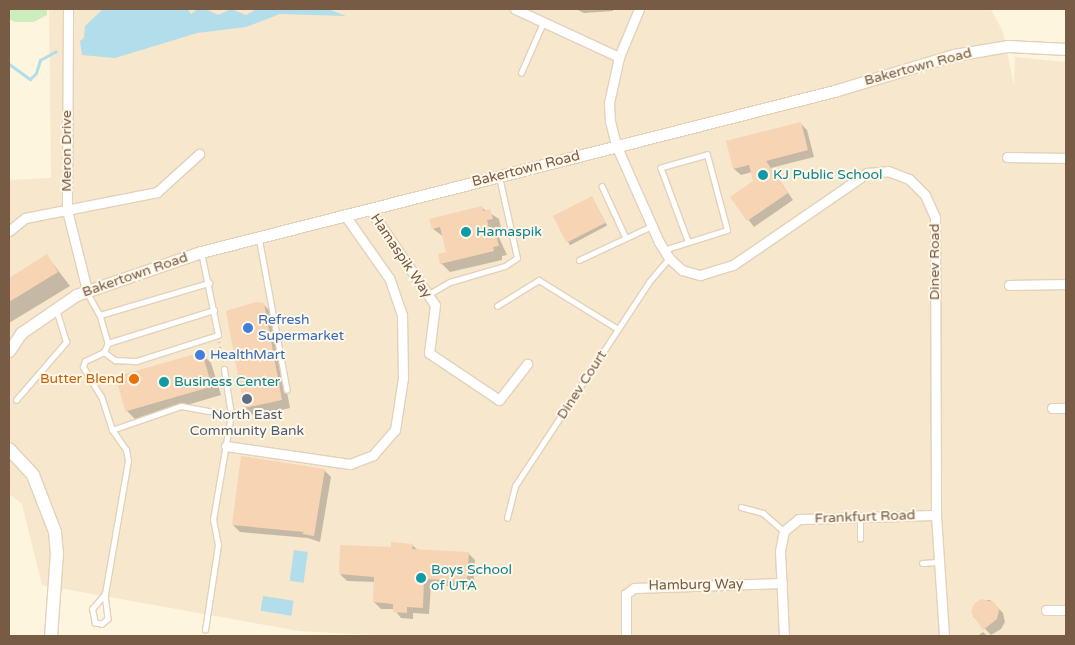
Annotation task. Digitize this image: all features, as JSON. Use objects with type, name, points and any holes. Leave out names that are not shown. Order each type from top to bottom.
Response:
[{"type":"main road","points":[[9,449],[33,475],[55,532],[57,553],[51,636]]},
{"type":"street","name":"Meron Drive","points":[[68,9],[67,210],[87,290]]},
{"type":"street","points":[[515,9],[619,57]]},
{"type":"street","points":[[639,9],[619,57],[609,103],[616,145],[666,254]]},
{"type":"street","name":"Bakertown Road","points":[[9,351],[20,333],[56,308],[87,290],[201,252],[344,214],[834,91],[954,55],[1008,46],[1066,49]]},
{"type":"street","points":[[9,231],[25,218],[157,192],[199,154]]},
{"type":"street","points":[[1007,157],[1066,158]]},
{"type":"street","name":"Dinev Road","points":[[666,254],[682,270],[700,275],[716,273],[733,265],[867,173],[888,171],[914,184],[925,195],[935,217],[936,515],[944,636]]},
{"type":"street","name":"Hamaspik Way","points":[[369,208],[429,294],[434,305],[429,353],[499,400],[527,364]]},
{"type":"street","points":[[226,446],[350,464],[373,455],[395,430],[403,378],[404,326],[388,278],[344,214]]},
{"type":"street","points":[[1009,285],[1066,284]]},
{"type":"street","points":[[1052,408],[1066,408]]},
{"type":"street","name":"Frankfurt Road","points":[[784,531],[799,519],[936,515]]},
{"type":"street","points":[[784,531],[780,551],[784,636]]},
{"type":"street","name":"Hamburg Way","points":[[626,636],[626,594],[634,588],[782,584]]},
{"type":"street","points":[[1046,610],[1066,610]]},
{"type":"lane","points":[[522,73],[543,23]]},
{"type":"lane","points":[[666,254],[688,242],[727,230],[707,155],[661,168],[688,242]]},
{"type":"lane","points":[[429,294],[450,282],[505,266],[517,258],[499,176]]},
{"type":"lane","points":[[602,186],[626,238]]},
{"type":"lane","points":[[579,260],[653,225]]},
{"type":"lane","points":[[259,236],[287,389]]},
{"type":"lane","points":[[104,352],[115,360],[137,361],[218,335],[209,283],[201,252]]},
{"type":"lane","name":"Dinev Court","points":[[507,518],[516,486],[666,254]]},
{"type":"lane","points":[[497,306],[539,280],[618,329]]},
{"type":"lane","points":[[100,315],[209,283]]},
{"type":"lane","points":[[87,290],[100,315],[108,342],[104,352],[90,358],[83,367],[101,397],[112,430],[126,450],[128,461],[105,594],[108,619],[102,624],[94,622],[92,609],[105,594]]},
{"type":"lane","points":[[16,400],[66,342],[56,308]]},
{"type":"lane","points":[[108,342],[214,310]]},
{"type":"lane","points":[[205,630],[218,544],[213,520],[231,415],[224,370]]},
{"type":"lane","points":[[112,430],[181,406],[231,415]]},
{"type":"lane","points":[[741,507],[763,513],[784,531]]},
{"type":"lane","points":[[860,517],[860,539]]},
{"type":"lane","points":[[922,563],[939,562]]},
{"type":"path","points":[[218,335],[224,370]]},
{"type":"shaded area","points":[[49,9],[991,9],[1003,32],[1014,85],[1015,57],[1066,62],[1066,636],[390,636],[299,631],[42,585],[22,504],[9,494],[9,180],[51,178]]},
{"type":"green space","points":[[9,9],[47,9],[47,15],[34,22],[15,22],[9,19]]},
{"type":"water","points":[[103,9],[187,9],[191,14],[198,9],[206,9],[218,15],[231,9],[246,15],[257,9],[328,9],[346,16],[280,14],[246,27],[197,33],[115,58],[82,55],[80,41],[84,38],[85,26]]},
{"type":"water","points":[[294,550],[308,552],[304,583],[290,581]]},
{"type":"water","points":[[263,596],[294,601],[291,616],[261,611]]},
{"type":"building","name":"KJ Public School","points":[[801,122],[808,150],[766,161],[788,193],[747,221],[730,197],[753,181],[749,165],[733,169],[726,141]]},
{"type":"building","points":[[592,196],[606,223],[566,243],[553,216]]},
{"type":"building","name":"Hamaspik","points":[[482,206],[483,211],[490,209],[493,219],[487,220],[491,236],[496,235],[499,246],[493,247],[494,251],[440,264],[438,254],[446,252],[440,227],[432,229],[429,219]]},
{"type":"building","points":[[47,254],[58,272],[9,302],[9,278]]},
{"type":"building","points":[[256,302],[264,303],[282,400],[244,408],[226,311]]},
{"type":"building","name":"Business Center","points":[[202,352],[212,387],[125,411],[115,377]]},
{"type":"building","points":[[241,456],[325,469],[314,536],[302,534],[304,532],[232,525]]},
{"type":"building","name":"Boys School of UTA","points":[[391,542],[413,544],[412,549],[469,552],[467,581],[424,579],[423,608],[407,607],[407,613],[393,612],[393,604],[373,602],[374,577],[339,574],[340,545],[391,547]]},
{"type":"building","points":[[981,599],[994,602],[999,610],[997,619],[983,630],[971,612],[974,604]]},
{"type":"waterway","points":[[9,64],[30,79],[36,73],[40,60],[56,51]]},
{"type":"place","name":"KJ Public School","points":[[763,175]]},
{"type":"place","name":"Hamaspik","points":[[466,232]]},
{"type":"place","name":"Refresh Supermarket","points":[[248,328]]},
{"type":"place","name":"HealthMart","points":[[200,355]]},
{"type":"place","name":"Butter Blend","points":[[134,379]]},
{"type":"place","name":"Business Center","points":[[164,382]]},
{"type":"place","name":"North East Community Bank","points":[[247,399]]},
{"type":"place","name":"Boys School of UTA","points":[[421,578]]}]
